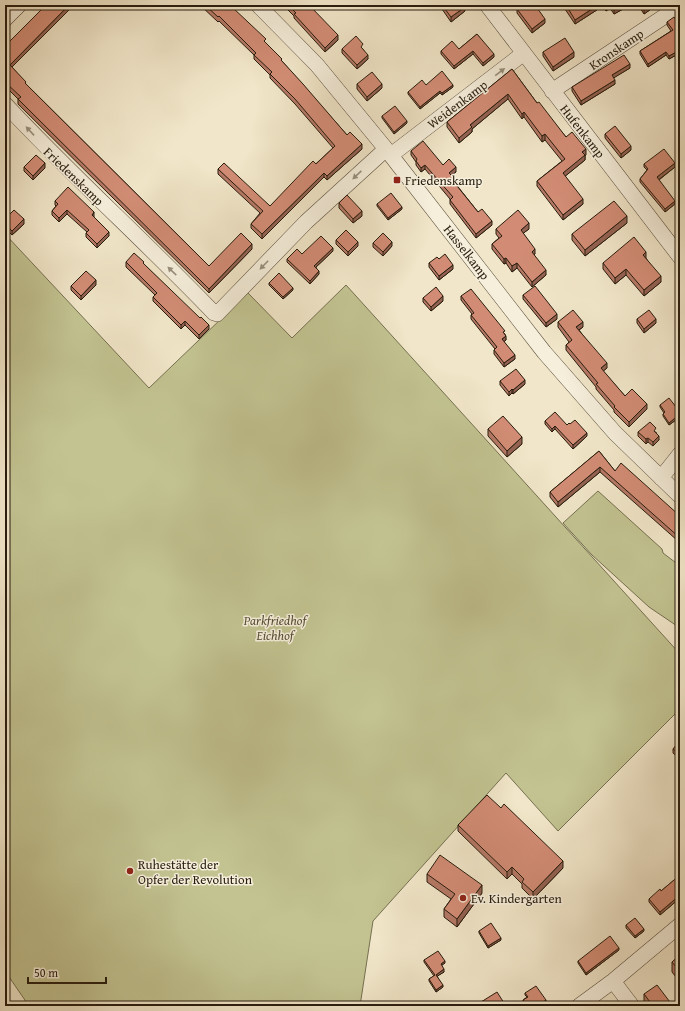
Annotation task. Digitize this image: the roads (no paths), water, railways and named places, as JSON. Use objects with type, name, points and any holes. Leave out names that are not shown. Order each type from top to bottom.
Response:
[{"type":"street","points":[[5,19],[19,5]]},
{"type":"street","name":"Hasselkamp","points":[[258,5],[317,65],[389,152],[544,352],[615,433],[680,496]]},
{"type":"street","name":"Hufenkamp","points":[[487,5],[680,257]]},
{"type":"street","name":"Kronskamp","points":[[552,91],[680,6]]},
{"type":"street","name":"Weidenkamp","points":[[389,152],[524,53]]},
{"type":"street","name":"Friedenskamp","points":[[5,104],[43,145],[214,313],[217,314],[306,222],[389,152]]},
{"type":"street","points":[[661,478],[680,454]]},
{"type":"street","points":[[579,1006],[613,981],[680,925]]},
{"type":"street","points":[[613,981],[632,1006]]},
{"type":"place","name":"Friedenskamp","points":[[397,180]]},
{"type":"place","name":"Ruhestätte der Opfer der Revolution","points":[[130,871]]},
{"type":"place","name":"Ev. Kindergarten","points":[[463,898]]},
{"type":"park label","name":"Parkfriedhof Eichhof","points":[[275,628]]}]
